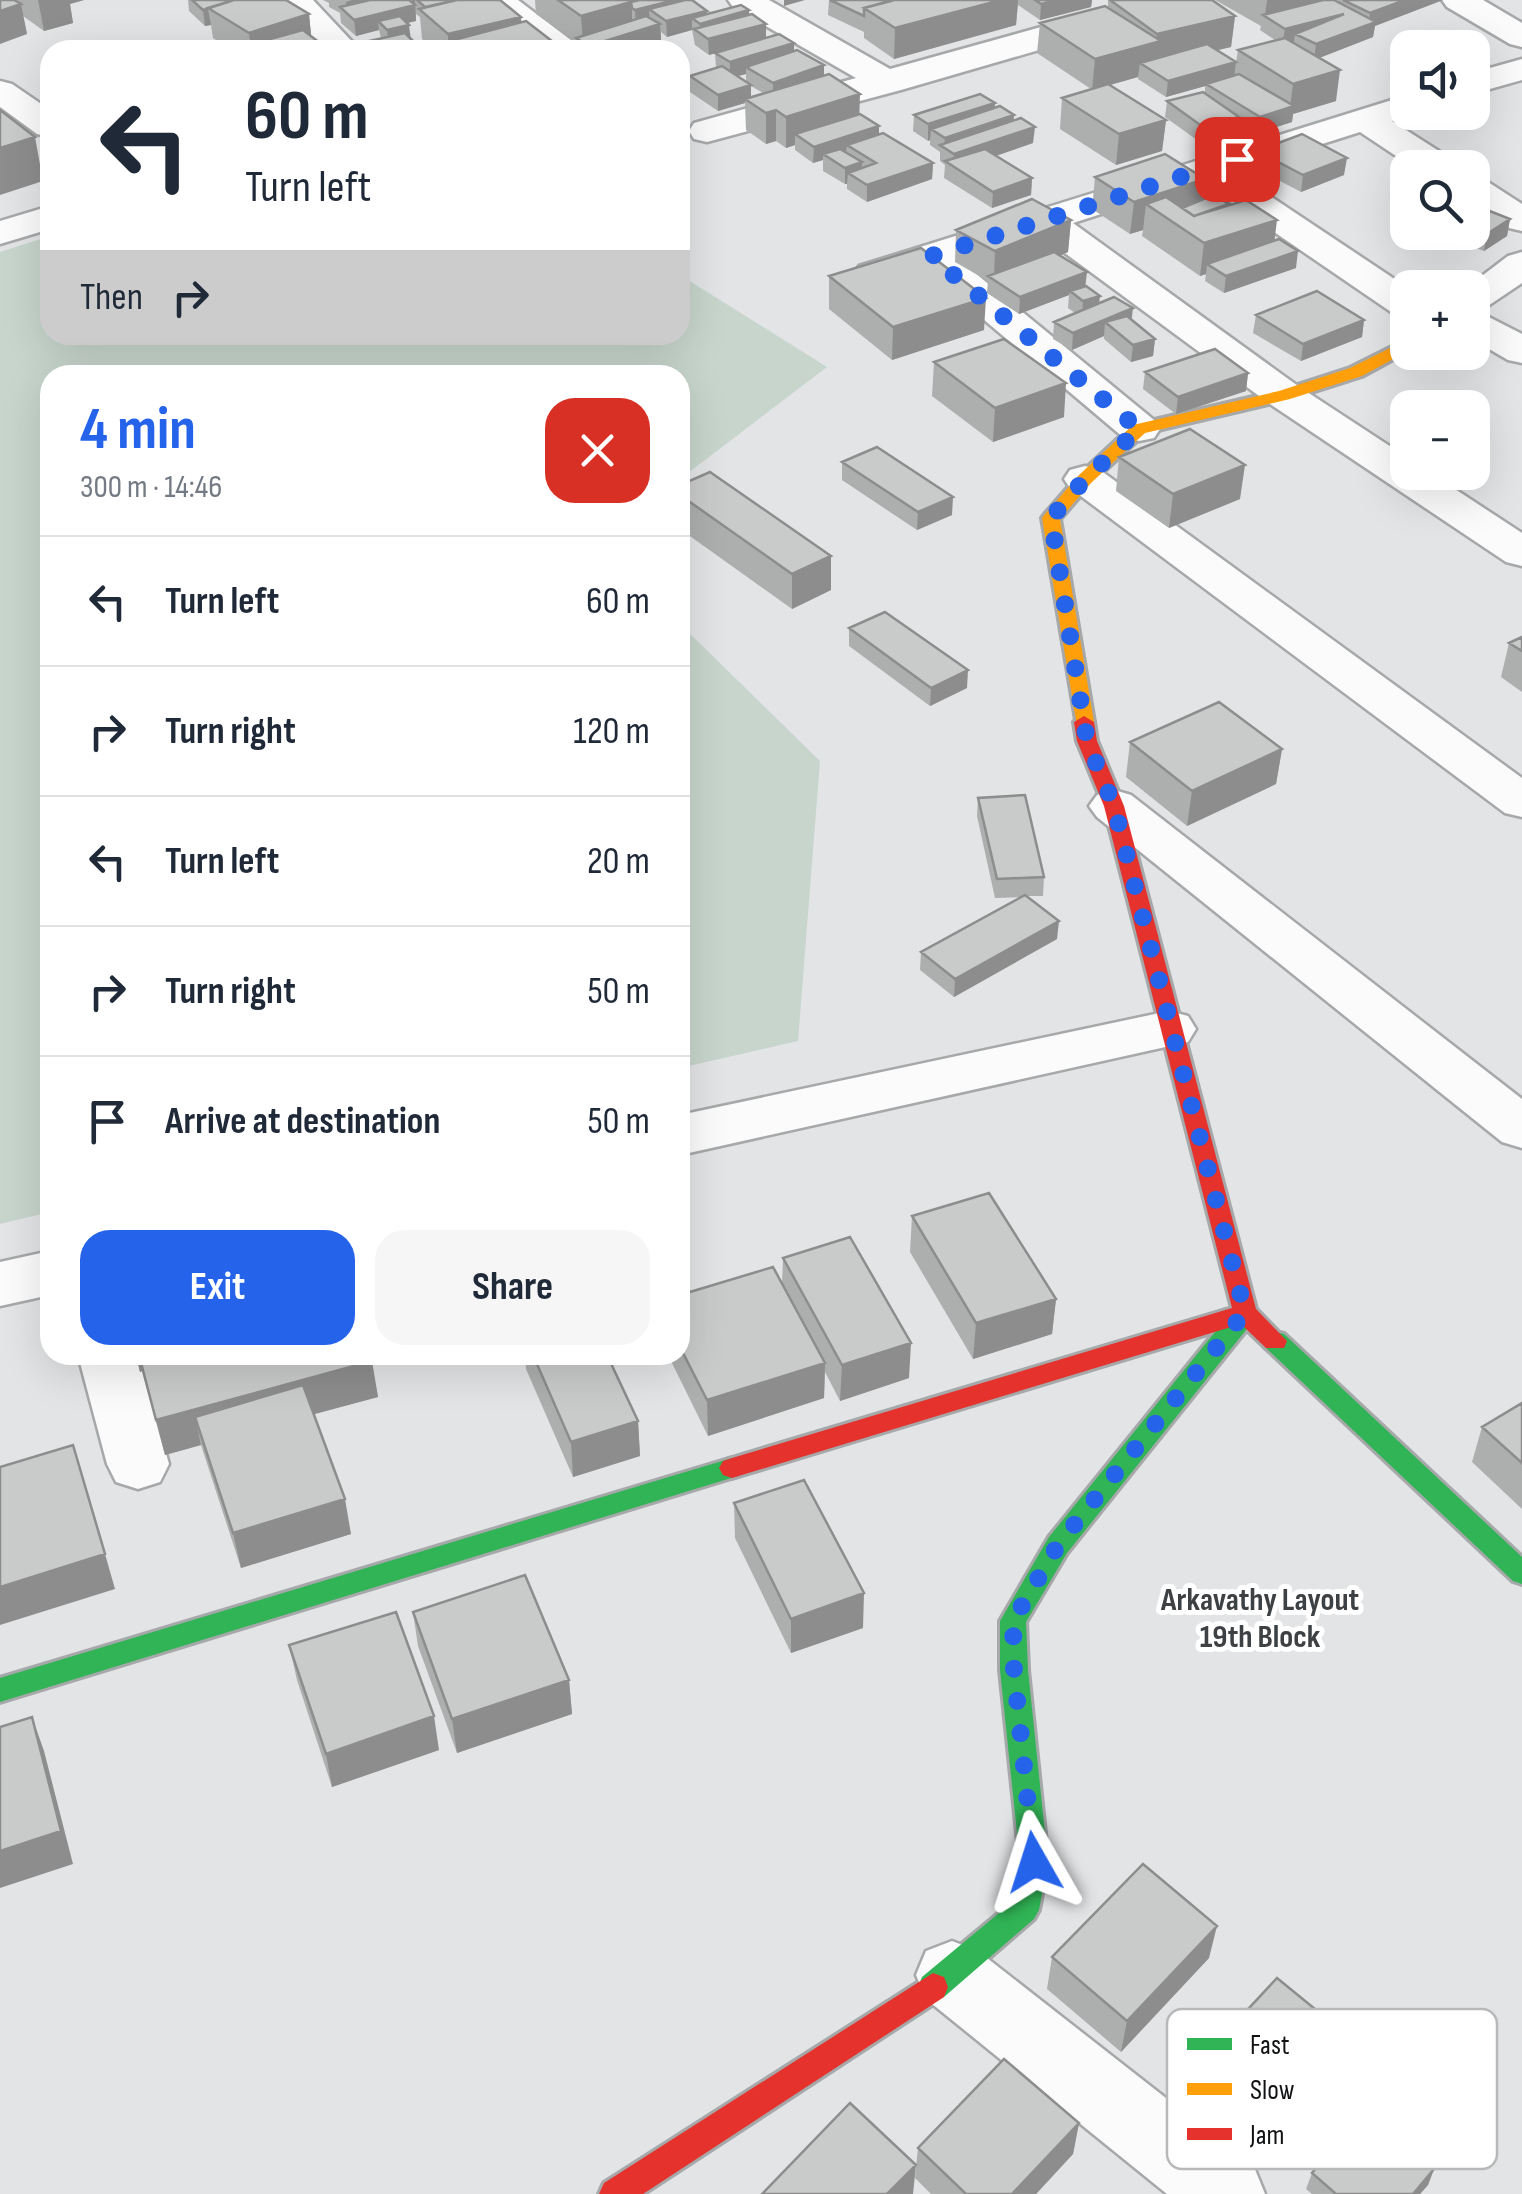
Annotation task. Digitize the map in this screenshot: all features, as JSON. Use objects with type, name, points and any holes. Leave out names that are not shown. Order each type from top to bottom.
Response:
[{"type":"street","points":[[295,0],[334,40]]},
{"type":"street","points":[[496,0],[553,40]]},
{"type":"street","points":[[745,0],[889,83]]},
{"type":"street","points":[[708,131],[1175,0]]},
{"type":"street","points":[[1459,0],[1522,37]]},
{"type":"street","points":[[1011,9],[1050,34]]},
{"type":"street","points":[[1490,79],[1522,69]]},
{"type":"street","points":[[0,90],[40,119]]},
{"type":"street","points":[[873,274],[1390,111]]},
{"type":"street","points":[[1364,119],[1412,150]]},
{"type":"street","points":[[1206,169],[1390,294]]},
{"type":"street","points":[[1490,200],[1522,220]]},
{"type":"street","points":[[0,233],[40,220]]},
{"type":"street","points":[[1045,220],[1284,394],[1522,553]]},
{"type":"street","points":[[931,256],[1139,429]]},
{"type":"street","points":[[1490,288],[1522,264]]},
{"type":"street","points":[[1490,333],[1522,352]]},
{"type":"street","points":[[1390,354],[1356,372],[1284,394],[1139,429],[1085,479],[1051,518],[1087,741],[1114,806],[1245,1312],[1522,1573]]},
{"type":"street","points":[[1085,479],[1522,802]]},
{"type":"street","points":[[1114,806],[1522,1128]]},
{"type":"street","points":[[690,1134],[1169,1029]]},
{"type":"street","points":[[0,1284],[40,1275]]},
{"type":"street","points":[[0,1690],[1245,1312]]},
{"type":"street","points":[[615,2194],[952,1975],[1024,1910],[1034,1862],[1014,1670],[1013,1621],[1058,1545],[1245,1312]]},
{"type":"street","points":[[111,1365],[138,1464]]},
{"type":"street","points":[[952,1975],[1167,2146]]},
{"type":"street","points":[[1196,2169],[1227,2194]]},
{"type":"shaded area","points":[[40,239],[40,345],[690,345],[690,281],[827,367],[690,471],[690,365],[40,365],[40,1214],[0,1224],[0,252]]},
{"type":"shaded area","points":[[690,634],[820,761],[798,1041],[690,1066]]},
{"type":"building","points":[[0,0],[14,0],[21,4],[0,11]]},
{"type":"building","points":[[192,0],[234,0],[203,10]]},
{"type":"building","points":[[234,0],[286,0],[309,14],[249,33],[208,8]]},
{"type":"building","points":[[370,0],[409,0],[415,5],[354,20],[340,7]]},
{"type":"building","points":[[417,0],[457,0],[425,7]]},
{"type":"building","points":[[457,0],[500,0],[521,17],[448,34],[419,9]]},
{"type":"building","points":[[558,0],[628,0],[631,2],[581,16]]},
{"type":"building","points":[[675,0],[632,8],[631,2]]},
{"type":"building","points":[[692,0],[707,11],[666,21],[649,9]]},
{"type":"building","points":[[830,0],[891,1],[864,8],[864,16]]},
{"type":"building","points":[[893,0],[1001,0],[895,28],[864,8]]},
{"type":"building","points":[[1110,0],[1212,0],[1235,16],[1157,34]]},
{"type":"building","points":[[1334,0],[1376,22],[1316,44],[1295,34],[1344,14],[1285,29],[1263,15]]},
{"type":"building","points":[[1343,0],[1405,0],[1370,13]]},
{"type":"building","points":[[741,5],[749,10],[700,24],[692,18]]},
{"type":"building","points":[[1105,6],[1161,41],[1095,59],[1040,23]]},
{"type":"building","points":[[752,14],[766,24],[708,39],[694,29]]},
{"type":"building","points":[[400,16],[409,25],[387,30],[378,21]]},
{"type":"building","points":[[646,16],[660,24],[608,40],[576,38]]},
{"type":"building","points":[[526,21],[551,40],[454,40]]},
{"type":"building","points":[[303,30],[316,40],[267,40]]},
{"type":"building","points":[[405,33],[412,40],[374,40]]},
{"type":"building","points":[[779,34],[794,43],[730,62],[715,53]]},
{"type":"building","points":[[1285,38],[1340,70],[1293,84],[1238,50]]},
{"type":"building","points":[[1207,44],[1236,62],[1168,81],[1140,63]]},
{"type":"building","points":[[797,50],[824,65],[773,83],[746,67]]},
{"type":"building","points":[[722,66],[751,85],[718,95],[690,76]]},
{"type":"building","points":[[829,74],[860,94],[786,117],[776,110],[766,113],[745,99]]},
{"type":"building","points":[[1239,74],[1294,106],[1260,117],[1206,84]]},
{"type":"building","points":[[1108,84],[1166,120],[1119,134],[1062,98]]},
{"type":"building","points":[[1203,92],[1239,117],[1203,127],[1167,101]]},
{"type":"building","points":[[980,94],[995,103],[928,124],[914,115]]},
{"type":"building","points":[[1000,106],[1014,115],[945,138],[931,129]]},
{"type":"building","points":[[0,110],[35,137],[0,148]]},
{"type":"building","points":[[860,114],[879,126],[814,147],[795,134]]},
{"type":"building","points":[[1021,118],[1035,127],[954,154],[940,145]]},
{"type":"building","points":[[883,133],[933,163],[867,185],[848,173],[876,163],[847,145]]},
{"type":"building","points":[[1302,134],[1347,158],[1303,175],[1257,151]]},
{"type":"building","points":[[840,149],[862,162],[845,168],[823,154]]},
{"type":"building","points":[[985,149],[1032,178],[993,192],[945,161]]},
{"type":"building","points":[[1165,154],[1205,179],[1134,202],[1095,177]]},
{"type":"building","points":[[1213,195],[1229,204],[1194,216],[1182,208]]},
{"type":"building","points":[[1166,197],[1194,216],[1246,200],[1277,220],[1204,243],[1146,204]]},
{"type":"building","points":[[1032,199],[1071,220],[995,251],[956,230]]},
{"type":"building","points":[[1490,211],[1510,219],[1490,232]]},
{"type":"building","points":[[1279,239],[1298,251],[1226,276],[1207,264]]},
{"type":"building","points":[[921,248],[986,298],[893,327],[829,276]]},
{"type":"building","points":[[1054,252],[1087,272],[1020,297],[988,276]]},
{"type":"building","points":[[1086,286],[1100,296],[1083,301],[1070,291]]},
{"type":"building","points":[[1317,291],[1364,320],[1303,344],[1256,315]]},
{"type":"building","points":[[1114,297],[1133,308],[1073,333],[1054,322]]},
{"type":"building","points":[[1127,316],[1155,339],[1133,345],[1105,322]]},
{"type":"building","points":[[1004,339],[1066,383],[995,408],[934,362]]},
{"type":"building","points":[[1215,349],[1248,373],[1178,397],[1145,372]]},
{"type":"building","points":[[1190,429],[1245,465],[1173,494],[1119,457]]},
{"type":"building","points":[[877,447],[953,497],[918,512],[842,462]]},
{"type":"building","points":[[710,472],[831,556],[792,574],[690,502],[690,481]]},
{"type":"building","points":[[885,612],[968,670],[931,688],[849,628]]},
{"type":"building","points":[[1522,637],[1522,651],[1509,643]]},
{"type":"building","points":[[1219,702],[1282,749],[1192,791],[1130,742]]},
{"type":"building","points":[[1025,795],[1044,877],[997,879],[978,798]]},
{"type":"building","points":[[1025,895],[1059,921],[955,979],[921,952]]},
{"type":"building","points":[[989,1193],[1056,1299],[976,1323],[912,1216]]},
{"type":"building","points":[[850,1237],[911,1343],[842,1365],[783,1258]]},
{"type":"building","points":[[773,1267],[825,1363],[707,1400],[689,1365],[690,1292]]},
{"type":"building","points":[[142,1365],[357,1365],[156,1420]]},
{"type":"building","points":[[537,1365],[612,1365],[638,1421],[571,1442]]},
{"type":"building","points":[[303,1385],[345,1499],[233,1533],[195,1417]]},
{"type":"building","points":[[1522,1403],[1522,1463],[1482,1427]]},
{"type":"building","points":[[73,1445],[105,1554],[0,1587],[0,1467]]},
{"type":"building","points":[[804,1480],[864,1593],[791,1619],[734,1503]]},
{"type":"building","points":[[525,1575],[569,1680],[452,1719],[413,1612]]},
{"type":"building","points":[[396,1612],[434,1716],[326,1754],[289,1645]]},
{"type":"building","points":[[32,1717],[61,1831],[0,1851],[0,1727]]},
{"type":"building","points":[[1143,1864],[1217,1926],[1127,2021],[1052,1957]]},
{"type":"building","points":[[1277,1978],[1315,2009],[1248,2009]]},
{"type":"building","points":[[1004,2059],[1079,2123],[1012,2194],[966,2194],[918,2148]]},
{"type":"building","points":[[850,2103],[916,2165],[887,2194],[762,2194]]},
{"type":"building","points":[[1315,2169],[1434,2169],[1413,2194],[1336,2194],[1312,2173]]},
{"type":"traffic: fast","points":[[933,1987],[1024,1910],[1034,1862],[1014,1670],[1013,1621],[1058,1545],[1245,1313]]},
{"type":"traffic: fast","points":[[1275,1341],[1522,1573]]},
{"type":"traffic: fast","points":[[0,1690],[732,1468]]},
{"type":"traffic: slow","points":[[1084,722],[1051,518],[1085,479],[1139,429],[1284,395],[1356,372],[1390,354]]},
{"type":"traffic: jam","points":[[1084,722],[1087,741],[1114,806],[1245,1313],[1275,1341]]},
{"type":"traffic: jam","points":[[732,1468],[1245,1313]]},
{"type":"traffic: jam","points":[[615,2194],[933,1987]]},
{"type":"district","name":"Arkavathy Layout 19th Block","points":[[1260,1618]]},
{"type":"route","points":[[1034,1862],[1014,1670],[1013,1621],[1058,1545],[1245,1312],[1114,806],[1087,741],[1051,518],[1085,479],[1139,429],[931,256],[1237,159]]}]
